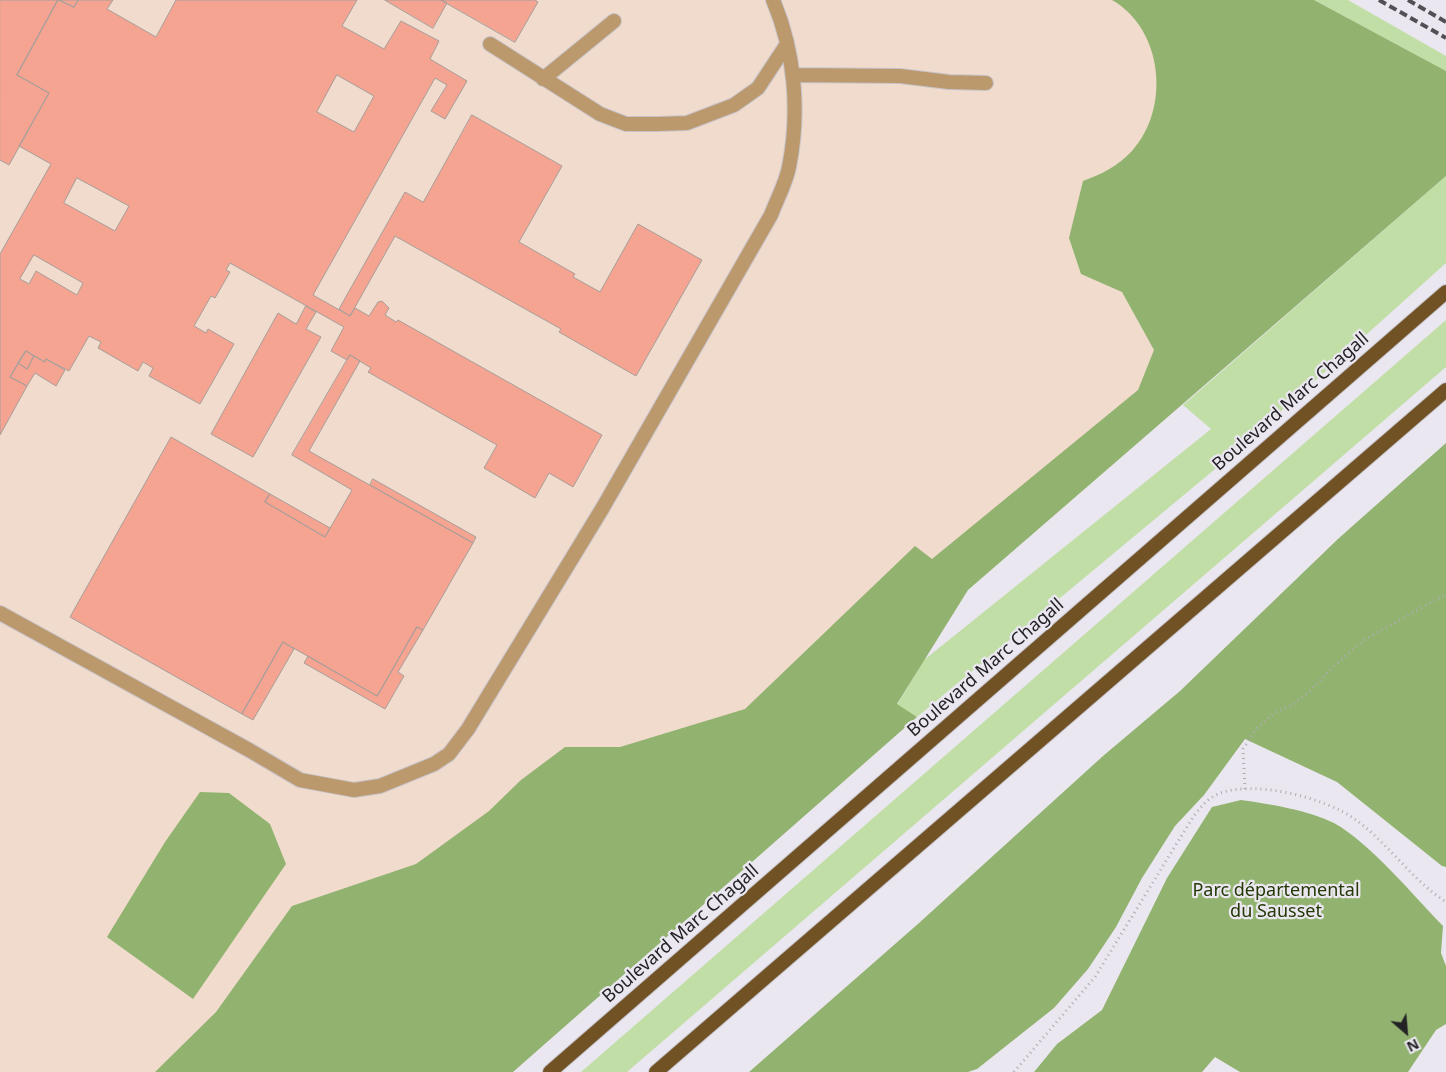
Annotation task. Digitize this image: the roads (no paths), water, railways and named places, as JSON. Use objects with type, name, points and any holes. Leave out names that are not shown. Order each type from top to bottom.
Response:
[{"type":"highway","name":"Boulevard Marc Chagall","points":[[550,1072],[1446,292]]},
{"type":"highway","points":[[656,1072],[1446,390]]},
{"type":"lane","points":[[0,613],[300,780],[354,790],[380,786],[434,764],[448,754],[468,728],[602,509],[772,214],[789,168],[794,118],[794,75],[787,44],[773,0]]},
{"type":"lane","points":[[543,79],[614,22]]},
{"type":"lane","points":[[490,44],[600,114],[626,124],[687,123],[734,105],[758,88],[787,44]]},
{"type":"lane","points":[[794,75],[900,76],[948,82],[986,83]]},
{"type":"railway","points":[[1379,0],[1446,38]]},
{"type":"railway","points":[[1408,0],[1446,22]]},
{"type":"park label","name":"Parc départemental du Sausset","points":[[1276,901]]}]
